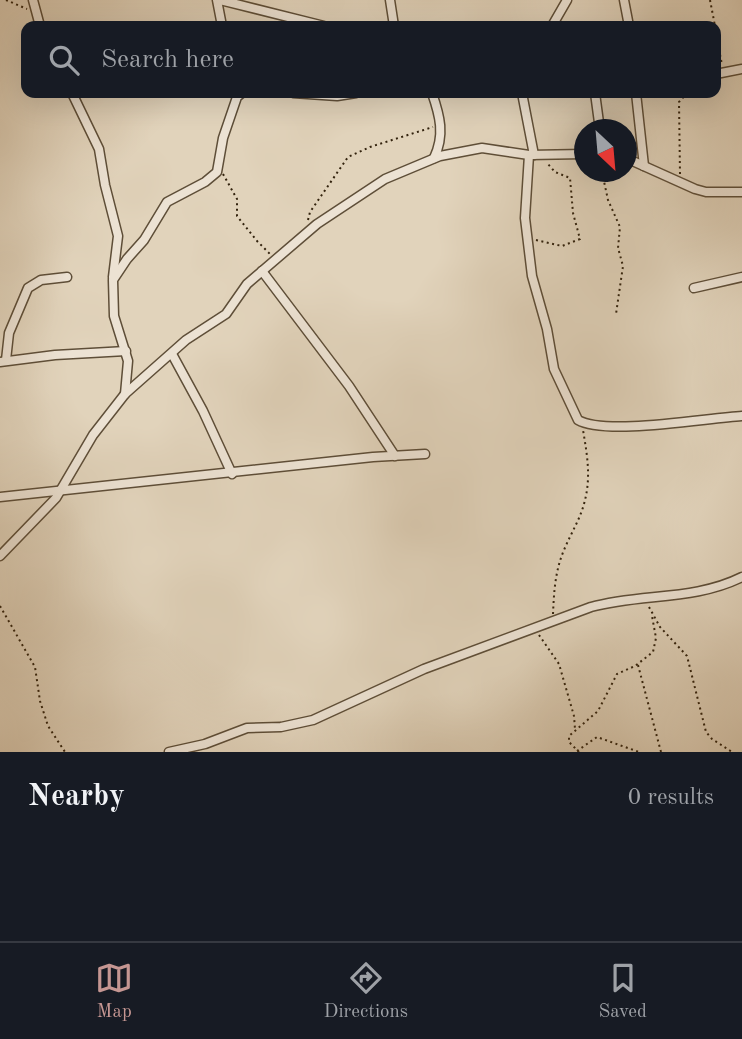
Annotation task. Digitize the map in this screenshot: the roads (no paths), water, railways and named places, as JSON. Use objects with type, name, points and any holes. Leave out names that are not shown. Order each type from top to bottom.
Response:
[{"type":"street","points":[[33,0],[38,21]]},
{"type":"street","points":[[221,21],[219,0],[304,21]]},
{"type":"street","points":[[390,0],[393,21]]},
{"type":"street","points":[[555,21],[567,0]]},
{"type":"street","points":[[624,0],[628,21]]},
{"type":"street","points":[[721,74],[742,69]]},
{"type":"street","points":[[74,98],[97,143],[104,186],[117,232],[113,280],[114,316],[128,361],[125,394]]},
{"type":"street","points":[[113,280],[127,259],[145,240],[169,199],[214,176],[219,167],[223,138],[237,98]]},
{"type":"street","points":[[433,98],[441,125],[440,141],[434,158]]},
{"type":"street","points":[[523,98],[534,155],[525,218],[531,276],[547,329],[554,369],[576,417],[582,422],[606,426],[742,416]]},
{"type":"street","points":[[596,98],[599,119]]},
{"type":"street","points":[[637,98],[645,166]]},
{"type":"street","points":[[0,555],[52,503],[93,435],[125,394],[186,340],[226,314],[247,284],[308,231],[385,179],[434,158],[482,148],[534,155],[574,154]]},
{"type":"street","points":[[637,163],[706,192],[742,192]]},
{"type":"street","points":[[262,271],[349,386],[395,456]]},
{"type":"street","points":[[67,277],[41,280],[28,288],[9,333],[3,361],[126,351]]},
{"type":"street","points":[[694,288],[742,277]]},
{"type":"street","points":[[172,354],[203,411],[232,474]]},
{"type":"street","points":[[0,497],[425,454]]},
{"type":"street","points":[[169,752],[205,744],[247,728],[281,727],[313,720],[424,669],[606,603],[711,590],[742,577]]}]
